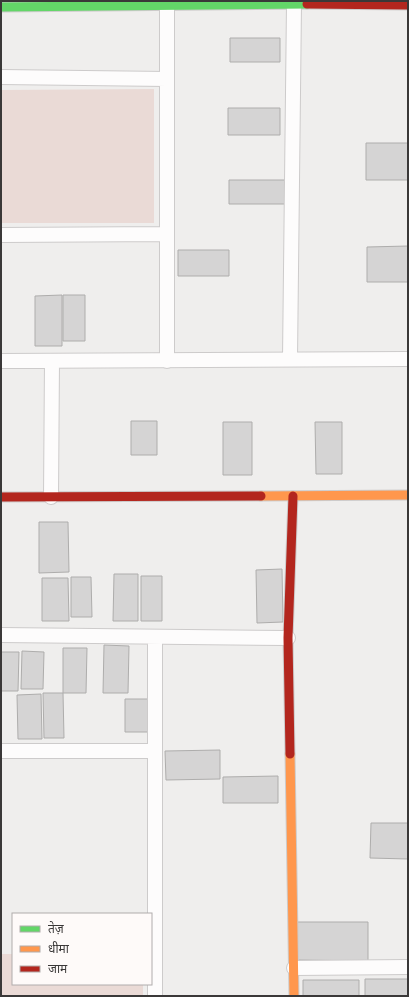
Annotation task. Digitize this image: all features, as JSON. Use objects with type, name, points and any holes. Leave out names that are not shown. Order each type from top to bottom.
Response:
[{"type":"street","points":[[1,6],[294,4],[408,5]]},
{"type":"street","points":[[290,360],[294,4]]},
{"type":"street","points":[[167,5],[167,360]]},
{"type":"street","points":[[1,77],[167,79]]},
{"type":"street","points":[[1,235],[167,234]]},
{"type":"street","points":[[1,362],[408,359]]},
{"type":"street","points":[[52,361],[52,497]]},
{"type":"street","points":[[1,497],[408,495]]},
{"type":"street","points":[[293,496],[288,638],[294,996]]},
{"type":"street","points":[[1,635],[288,638]]},
{"type":"street","points":[[155,636],[155,996]]},
{"type":"street","points":[[1,751],[155,751]]},
{"type":"street","points":[[294,968],[408,967]]},
{"type":"shaded area","points":[[154,89],[154,223],[1,223],[1,90]]},
{"type":"shaded area","points":[[1,954],[12,954],[12,985],[143,985],[143,996],[1,996]]},
{"type":"building","points":[[230,38],[280,38],[280,62],[230,62]]},
{"type":"building","points":[[228,108],[280,108],[280,135],[228,135]]},
{"type":"building","points":[[366,143],[408,143],[408,180],[366,180]]},
{"type":"building","points":[[229,180],[285,180],[285,204],[229,204]]},
{"type":"building","points":[[408,246],[408,282],[367,282],[367,247]]},
{"type":"building","points":[[178,250],[229,250],[229,276],[178,276]]},
{"type":"building","points":[[62,295],[62,346],[35,346],[35,296]]},
{"type":"building","points":[[63,295],[85,295],[85,341],[63,341]]},
{"type":"building","points":[[131,421],[157,421],[157,455],[131,455]]},
{"type":"building","points":[[223,422],[252,422],[252,475],[223,475]]},
{"type":"building","points":[[315,422],[342,422],[342,474],[316,474]]},
{"type":"building","points":[[39,522],[68,522],[69,572],[39,573]]},
{"type":"building","points":[[282,569],[283,622],[257,623],[256,570]]},
{"type":"building","points":[[114,574],[138,574],[138,621],[113,621]]},
{"type":"building","points":[[141,576],[162,576],[162,621],[141,621]]},
{"type":"building","points":[[71,577],[91,577],[92,617],[71,617]]},
{"type":"building","points":[[42,578],[68,578],[69,621],[42,621]]},
{"type":"building","points":[[104,645],[129,646],[128,693],[103,693]]},
{"type":"building","points":[[63,648],[87,648],[86,693],[63,693]]},
{"type":"building","points":[[22,651],[44,652],[43,689],[21,689]]},
{"type":"building","points":[[1,652],[19,652],[18,691],[1,691]]},
{"type":"building","points":[[43,693],[63,693],[64,738],[44,738]]},
{"type":"building","points":[[41,694],[42,739],[18,739],[17,695]]},
{"type":"building","points":[[125,699],[148,699],[149,732],[125,732]]},
{"type":"building","points":[[220,750],[220,779],[166,780],[165,751]]},
{"type":"building","points":[[278,776],[278,803],[223,803],[223,777]]},
{"type":"building","points":[[371,823],[408,823],[408,859],[370,858]]},
{"type":"building","points":[[297,922],[368,922],[368,961],[297,960]]},
{"type":"building","points":[[365,979],[408,979],[408,996],[365,996]]},
{"type":"building","points":[[303,980],[359,980],[359,996],[303,996]]},
{"type":"traffic: fast","points":[[1,7],[307,4]]},
{"type":"traffic: slow","points":[[261,496],[408,495]]},
{"type":"traffic: slow","points":[[290,754],[294,996]]},
{"type":"traffic: jam","points":[[307,4],[408,5]]},
{"type":"traffic: jam","points":[[1,497],[261,496]]},
{"type":"traffic: jam","points":[[290,754],[288,638],[293,496]]}]
